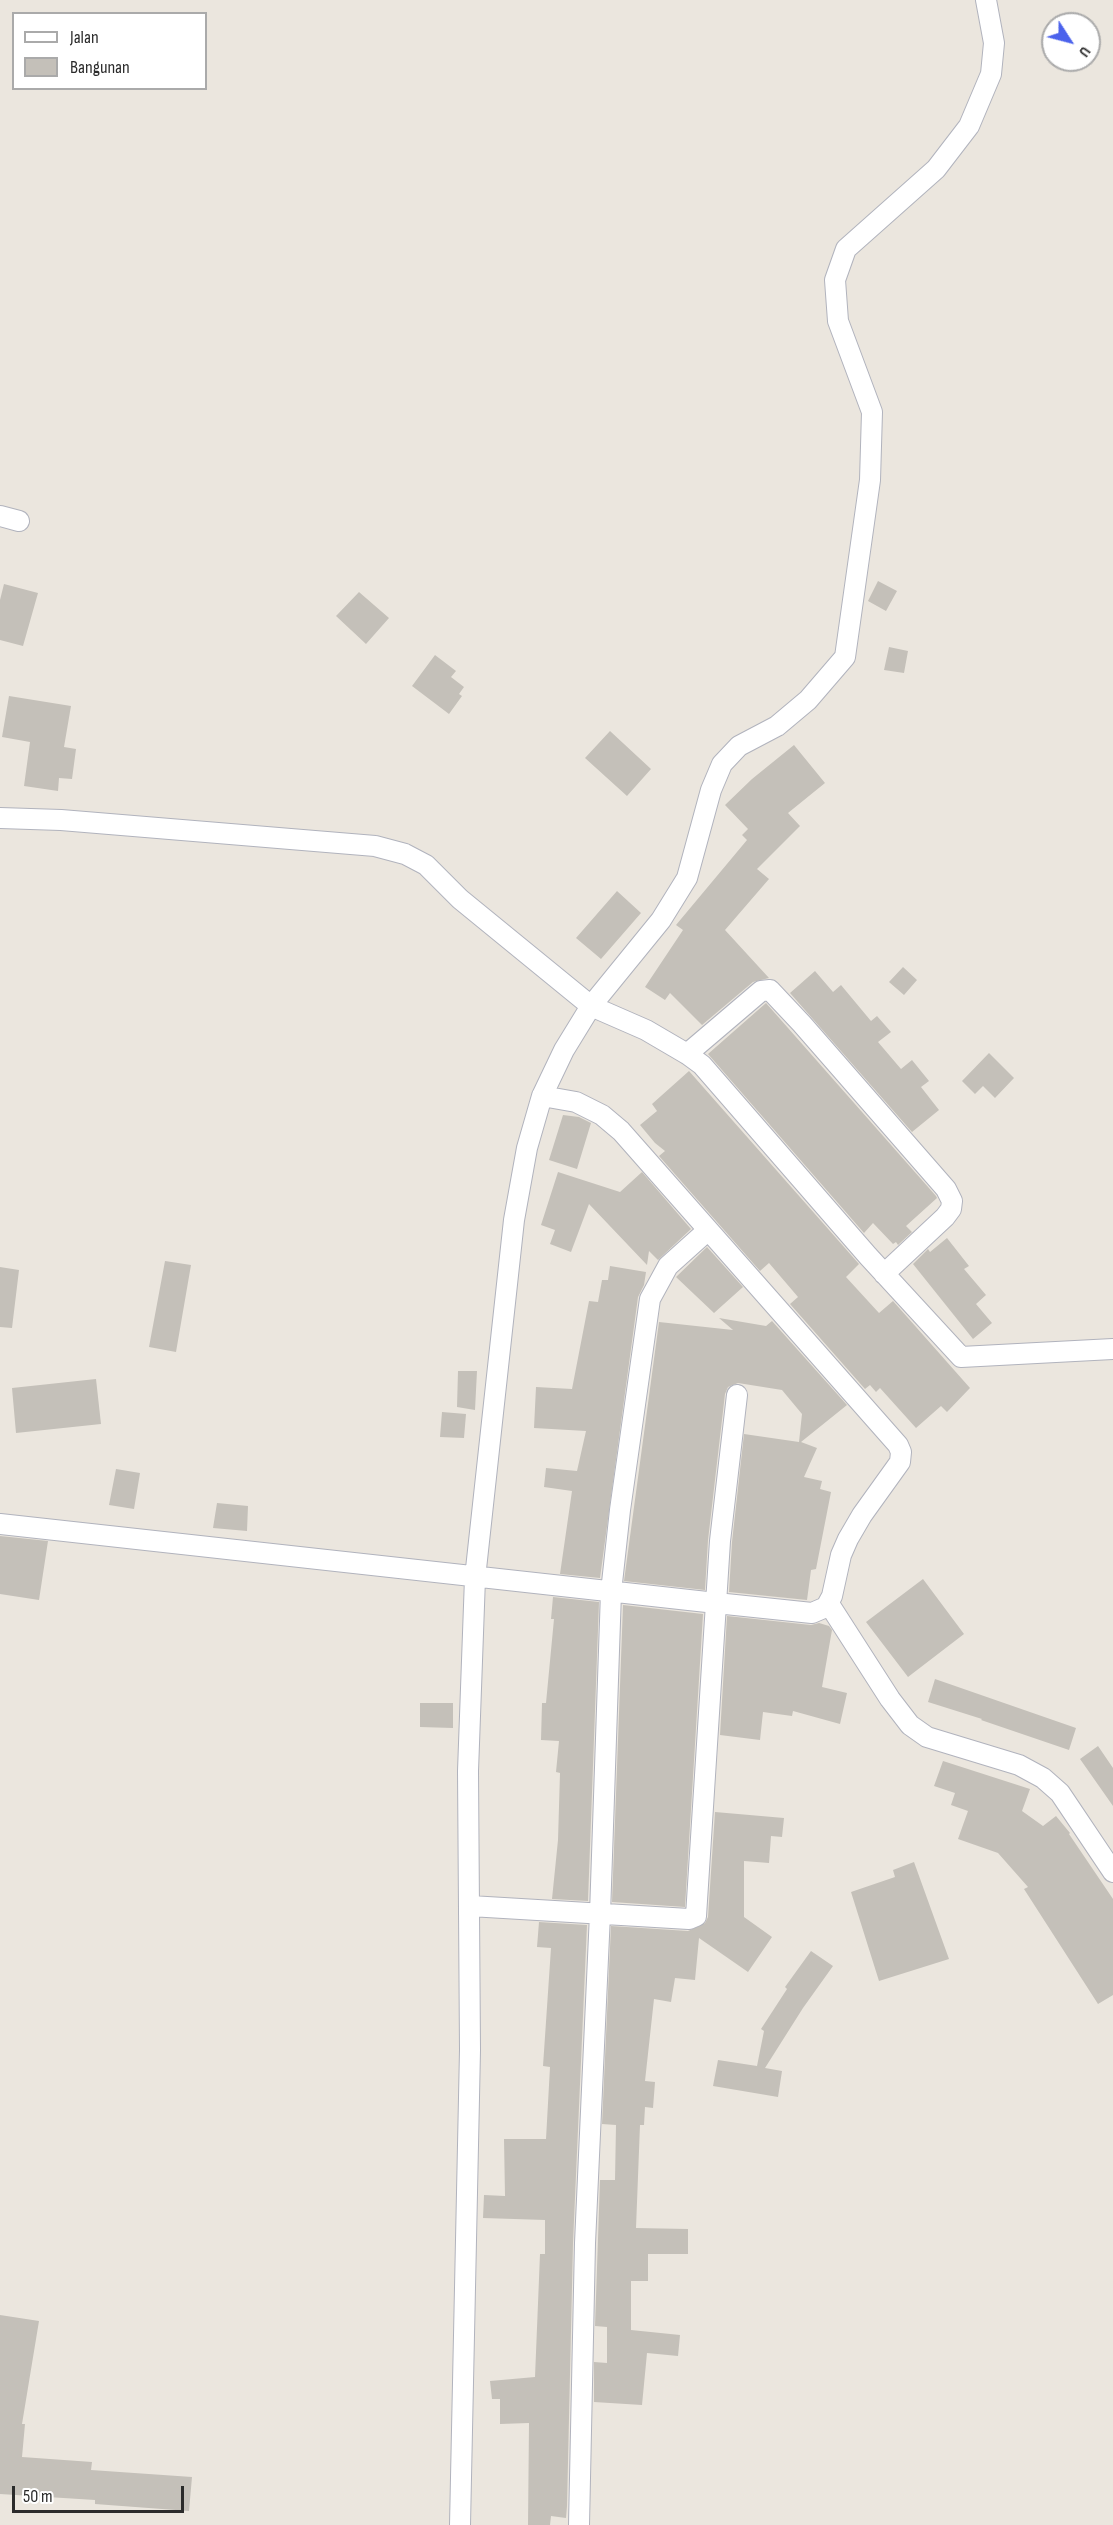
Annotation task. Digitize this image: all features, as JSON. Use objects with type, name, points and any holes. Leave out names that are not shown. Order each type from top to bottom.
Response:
[{"type":"street","points":[[460,2525],[470,2050],[468,1771],[474,1578],[514,1220],[527,1148],[542,1096],[564,1050],[591,1006],[661,921],[687,878],[711,790],[722,764],[739,746],[777,726],[808,700],[845,657],[870,480],[872,412],[838,321],[835,280],[846,249],[936,169],[969,126],[991,74],[994,43],[986,0]]},
{"type":"street","points":[[0,818],[61,820],[196,833],[375,846],[405,854],[426,865],[460,899],[591,1006],[646,1030],[702,1065],[884,1274],[961,1357],[1113,1349]]},
{"type":"street","points":[[687,1054],[761,991],[770,990],[802,1024],[946,1189],[952,1201],[951,1209],[945,1217],[884,1274]]},
{"type":"street","points":[[0,1524],[474,1578],[812,1613],[822,1610],[829,1604],[841,1555],[848,1539],[868,1506],[896,1468],[901,1452],[891,1434],[707,1231],[621,1131],[602,1115],[576,1102],[542,1096]]},
{"type":"street","points":[[579,2525],[585,2243],[600,1914],[611,1592],[620,1510],[650,1299],[668,1266],[707,1231]]},
{"type":"street","points":[[470,1906],[694,1919],[698,1913],[720,1541],[737,1395]]},
{"type":"street","points":[[829,1604],[890,1699],[910,1725],[927,1737],[1019,1765],[1043,1778],[1060,1793],[1113,1872]]},
{"type":"building","points":[[878,581],[897,591],[886,611],[868,601]]},
{"type":"building","points":[[4,584],[38,593],[23,646],[0,640],[0,600]]},
{"type":"building","points":[[359,592],[389,618],[366,644],[336,616]]},
{"type":"building","points":[[889,647],[908,651],[904,673],[884,670]]},
{"type":"building","points":[[435,655],[456,671],[451,677],[464,687],[459,694],[462,696],[449,714],[412,686]]},
{"type":"building","points":[[9,696],[71,706],[64,747],[76,749],[72,779],[59,778],[58,791],[24,786],[30,742],[2,737]]},
{"type":"building","points":[[610,731],[651,769],[627,796],[585,758]]},
{"type":"building","points":[[794,745],[825,783],[788,813],[800,826],[757,869],[769,879],[725,930],[769,978],[753,982],[702,1025],[670,993],[665,1000],[645,987],[683,930],[676,925],[747,840],[742,835],[748,829],[725,805],[752,779]]},
{"type":"building","points":[[617,891],[641,913],[601,959],[576,938]]},
{"type":"building","points":[[903,967],[917,980],[904,995],[889,982]]},
{"type":"building","points":[[815,971],[833,992],[841,985],[871,1021],[877,1016],[891,1032],[878,1042],[901,1069],[912,1060],[929,1081],[921,1087],[939,1110],[912,1132],[790,993]]},
{"type":"building","points":[[766,1003],[936,1196],[937,1198],[906,1226],[912,1232],[898,1245],[896,1242],[893,1244],[873,1223],[864,1233],[708,1054]]},
{"type":"building","points":[[989,1053],[1014,1078],[995,1098],[983,1086],[975,1094],[962,1081]]},
{"type":"building","points":[[689,1071],[859,1264],[846,1277],[879,1313],[893,1301],[970,1388],[947,1412],[941,1406],[916,1428],[880,1388],[876,1392],[870,1385],[865,1389],[790,1304],[798,1297],[769,1263],[760,1271],[659,1156],[665,1151],[640,1125],[657,1111],[652,1104]]},
{"type":"building","points":[[563,1115],[579,1117],[591,1123],[577,1169],[549,1160]]},
{"type":"building","points":[[558,1172],[620,1192],[642,1172],[691,1229],[658,1260],[649,1251],[647,1265],[589,1204],[571,1252],[550,1244],[555,1230],[541,1225]]},
{"type":"building","points":[[947,1238],[969,1266],[964,1269],[986,1295],[976,1304],[992,1323],[973,1339],[913,1264],[928,1249],[930,1252]]},
{"type":"building","points":[[707,1247],[743,1287],[714,1313],[676,1277]]},
{"type":"building","points":[[165,1261],[191,1265],[176,1352],[149,1347]]},
{"type":"building","points":[[610,1266],[646,1272],[644,1285],[638,1297],[600,1578],[560,1574],[572,1491],[544,1487],[546,1468],[577,1471],[586,1431],[534,1428],[536,1387],[572,1389],[589,1301],[598,1302],[602,1280],[608,1280]]},
{"type":"building","points":[[0,1267],[19,1270],[12,1328],[0,1327]]},
{"type":"building","points":[[719,1318],[766,1326],[772,1321],[847,1405],[801,1442],[817,1448],[804,1477],[822,1481],[820,1489],[831,1492],[816,1569],[811,1570],[807,1600],[729,1592],[744,1434],[799,1442],[802,1414],[782,1390],[738,1383],[728,1387],[725,1394],[708,1540],[705,1590],[624,1581],[659,1322],[733,1330]]},
{"type":"building","points":[[458,1371],[477,1371],[475,1410],[457,1407]]},
{"type":"building","points":[[96,1379],[101,1424],[16,1433],[12,1388]]},
{"type":"building","points":[[442,1412],[466,1414],[464,1438],[440,1437]]},
{"type":"building","points":[[116,1469],[140,1473],[134,1509],[109,1505]]},
{"type":"building","points":[[217,1503],[248,1506],[247,1531],[213,1528]]},
{"type":"building","points":[[0,1536],[48,1541],[39,1600],[0,1594]]},
{"type":"building","points":[[923,1579],[964,1634],[908,1677],[866,1622]]},
{"type":"building","points":[[553,1597],[599,1602],[588,1901],[552,1899],[558,1840],[560,1773],[556,1772],[559,1741],[541,1740],[542,1703],[546,1703],[554,1619],[551,1619]]},
{"type":"building","points":[[623,1605],[703,1614],[685,1907],[612,1902]]},
{"type":"building","points":[[727,1616],[811,1625],[819,1623],[829,1626],[832,1630],[822,1687],[847,1693],[840,1724],[793,1711],[792,1716],[763,1712],[760,1740],[720,1735]]},
{"type":"building","points":[[935,1679],[1076,1728],[1069,1750],[928,1702]]},
{"type":"building","points":[[420,1703],[453,1703],[453,1728],[420,1727]]},
{"type":"building","points":[[1098,1746],[1113,1768],[1113,1806],[1080,1759]]},
{"type":"building","points":[[943,1761],[1030,1789],[1022,1811],[1043,1826],[1056,1816],[1070,1833],[1113,1899],[1113,1995],[1098,2004],[1024,1889],[1028,1887],[998,1853],[958,1839],[968,1811],[951,1805],[955,1793],[934,1786]]},
{"type":"building","points":[[715,1812],[784,1818],[782,1837],[771,1836],[769,1863],[744,1861],[744,1917],[772,1937],[748,1972],[699,1938],[695,1980],[675,1978],[671,2002],[654,1999],[645,2081],[655,2082],[653,2108],[645,2107],[644,2125],[640,2125],[636,2228],[688,2229],[688,2254],[648,2254],[648,2281],[631,2281],[631,2330],[680,2335],[678,2356],[647,2353],[642,2405],[594,2402],[594,2362],[607,2363],[607,2327],[595,2326],[600,2180],[615,2180],[616,2125],[602,2124],[611,1926],[688,1931],[705,1923],[708,1917]]},
{"type":"building","points":[[914,1862],[949,1959],[879,1981],[851,1892],[895,1877],[893,1870]]},
{"type":"building","points":[[539,1922],[587,1925],[573,2243],[566,2518],[551,2516],[550,2525],[528,2525],[529,2423],[500,2424],[500,2399],[492,2399],[490,2381],[535,2377],[540,2254],[545,2254],[545,2220],[483,2218],[484,2195],[505,2196],[504,2139],[546,2139],[550,2067],[543,2066],[551,1948],[537,1947]]},
{"type":"building","points":[[811,1951],[833,1966],[765,2068],[782,2071],[778,2097],[713,2086],[718,2060],[757,2066],[764,2031],[761,2029],[787,1989],[785,1987]]},
{"type":"building","points":[[0,2315],[39,2321],[22,2424],[25,2424],[22,2457],[92,2462],[91,2470],[192,2477],[189,2511],[95,2504],[95,2500],[0,2494]]}]
